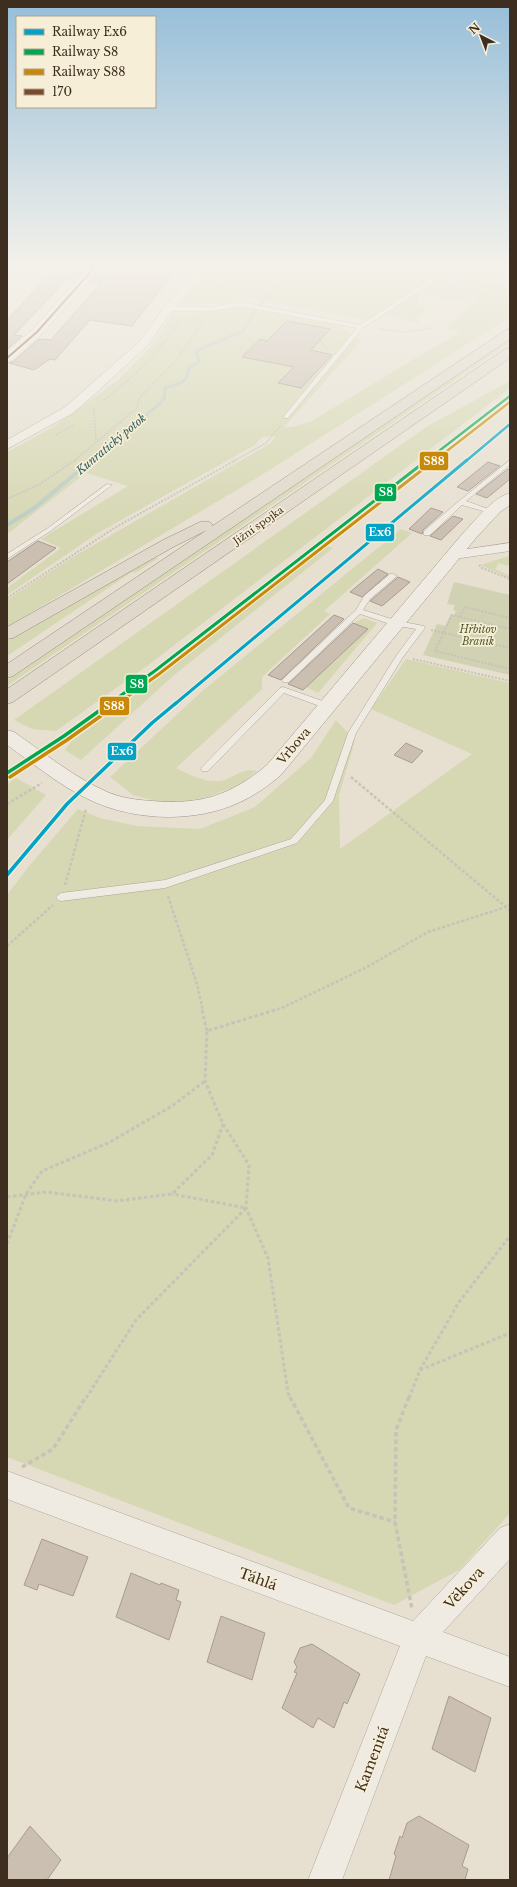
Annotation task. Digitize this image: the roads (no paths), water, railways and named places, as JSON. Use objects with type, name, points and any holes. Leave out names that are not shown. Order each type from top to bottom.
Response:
[{"type":"highway","name":"Jižní spojka","points":[[7,672],[476,356]]},
{"type":"highway","name":"Jižní spojka","points":[[7,698],[504,356]]},
{"type":"highway","points":[[7,634],[176,539],[276,491]]},
{"type":"main road","name":"Vrbova","points":[[7,736],[60,773],[98,796],[122,805],[170,811],[195,810],[223,803],[259,784],[274,770],[396,623],[463,554],[492,512],[510,498]]},
{"type":"street","points":[[7,445],[69,410],[130,356]]},
{"type":"street","points":[[463,554],[510,547]]},
{"type":"street","name":"Táhlá","points":[[14,1477],[418,1638],[510,1672]]},
{"type":"street","name":"Věkova","points":[[418,1638],[510,1538]]},
{"type":"street","name":"Kamenitá","points":[[325,1880],[418,1638]]},
{"type":"lane","points":[[286,417],[337,356]]},
{"type":"lane","points":[[427,533],[461,502],[510,462]]},
{"type":"lane","points":[[7,557],[50,529],[109,485]]},
{"type":"lane","points":[[461,502],[492,512]]},
{"type":"lane","points":[[286,680],[360,611],[366,598],[393,576]]},
{"type":"lane","points":[[62,897],[165,884],[294,841],[329,801],[352,733],[400,656],[421,628],[396,623],[360,611]]},
{"type":"lane","points":[[204,769],[283,690],[328,706]]},
{"type":"waterway","name":"Kunratický potok","points":[[91,461],[158,405],[164,399],[165,388],[182,382],[186,378],[189,368],[199,361],[197,356]]},
{"type":"waterway","name":"Kunratický potok","points":[[7,525],[33,509],[92,460]]},
{"type":"rail line","name":"S8","points":[[7,773],[64,736],[156,670],[510,396]]},
{"type":"rail line","name":"S88","points":[[10,777],[67,740],[159,674],[510,402]]},
{"type":"rail line","name":"Ex6","points":[[7,875],[67,804],[152,723],[510,424]]},
{"type":"park label","name":"Hřbitov Braník","points":[[478,634]]}]
